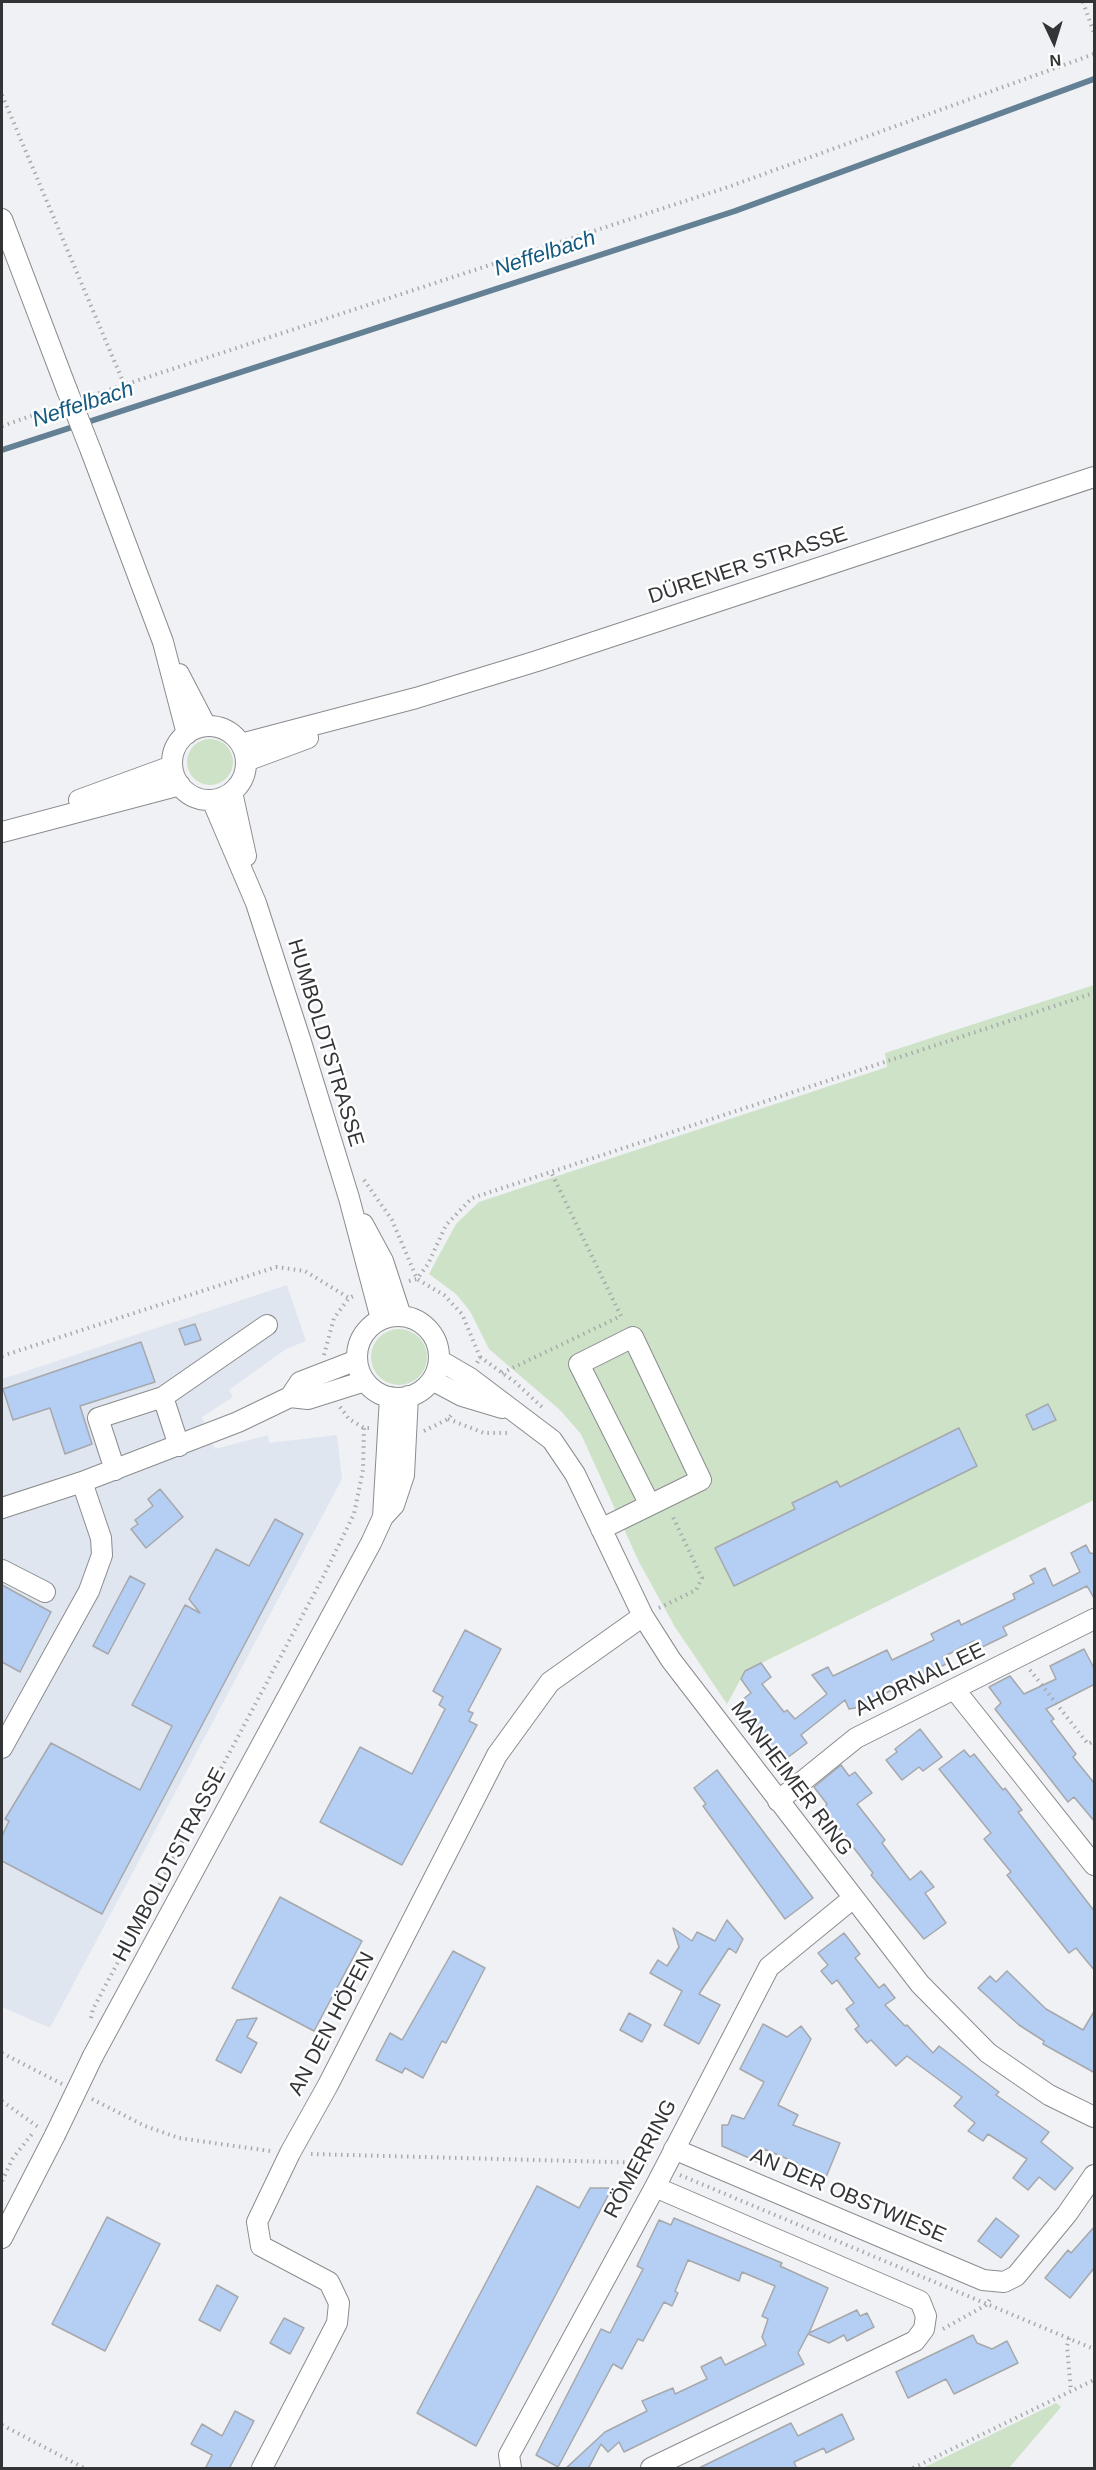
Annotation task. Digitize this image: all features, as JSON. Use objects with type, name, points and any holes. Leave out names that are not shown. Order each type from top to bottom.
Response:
[{"type":"street","points":[[2,219],[163,642],[187,734]]},
{"type":"street","name":"DÜRENER STRASSE","points":[[243,753],[537,661],[1095,477]]},
{"type":"street","points":[[163,642],[206,726]]},
{"type":"street","points":[[206,726],[226,730],[243,753],[245,772],[232,792],[212,800],[194,796],[176,775],[175,748],[187,734],[206,726]]},
{"type":"street","points":[[2,828],[176,775]]},
{"type":"street","points":[[2,832],[176,775]]},
{"type":"street","name":"HUMBOLDTSTRASSE","points":[[232,792],[256,903],[349,1198],[381,1319]]},
{"type":"street","name":"HUMBOLDTSTRASSE","points":[[212,800],[256,903]]},
{"type":"street","name":"HUMBOLDTSTRASSE","points":[[349,1198],[383,1261],[401,1316]]},
{"type":"street","points":[[401,1316],[414,1319],[429,1330],[438,1347],[439,1360],[432,1380],[422,1390],[399,1397],[372,1388],[364,1381],[357,1360],[362,1336],[381,1319],[401,1316]]},
{"type":"street","points":[[115,1470],[98,1418],[163,1397],[267,1325]]},
{"type":"street","points":[[601,1529],[650,1505],[701,1480],[633,1337],[579,1364],[650,1505]]},
{"type":"street","points":[[2,1508],[82,1482],[179,1446],[238,1422],[290,1397],[308,1399],[357,1360]]},
{"type":"street","name":"MANHEIMER RING","points":[[439,1360],[466,1387]]},
{"type":"street","name":"MANHEIMER RING","points":[[432,1380],[466,1387],[516,1412],[552,1440],[575,1474],[643,1616],[682,1675],[852,1899],[920,1984],[988,2053],[1049,2095],[1095,2117]]},
{"type":"street","points":[[329,1381],[364,1381]]},
{"type":"street","points":[[163,1397],[179,1446]]},
{"type":"street","name":"HUMBOLDTSTRASSE","points":[[383,1517],[387,1429],[399,1397]]},
{"type":"street","name":"HUMBOLDTSTRASSE","points":[[2,2238],[93,2056],[383,1517],[394,1504],[404,1475],[408,1430],[399,1397]]},
{"type":"street","points":[[2,1748],[89,1591],[102,1555],[101,1538],[82,1482]]},
{"type":"street","points":[[2,1570],[45,1592]]},
{"type":"street","name":"AN DEN HÖFEN","points":[[262,2469],[337,2323],[339,2303],[329,2282],[261,2246],[257,2222],[290,2153],[328,2085],[497,1755],[550,1682],[643,1616]]},
{"type":"street","name":"AHORNALLEE","points":[[778,1802],[856,1738],[1095,1619]]},
{"type":"street","points":[[955,1690],[1091,1853]]},
{"type":"street","name":"RÖMERRING","points":[[511,2469],[509,2455],[655,2187],[769,1967],[852,1899]]},
{"type":"street","name":"AN DER OBSTWIESE","points":[[674,2149],[983,2280],[1004,2282]]},
{"type":"street","points":[[1004,2282],[1016,2277],[1095,2175]]},
{"type":"street","points":[[651,2469],[915,2341],[924,2330],[926,2316],[920,2301],[655,2187]]},
{"type":"path","points":[[1083,2],[1095,33]]},
{"type":"path","points":[[2,95],[124,384],[728,187],[1095,54]]},
{"type":"path","points":[[417,1279],[428,1264],[446,1225],[472,1198],[1095,993]]},
{"type":"path","points":[[361,1170],[364,1180],[392,1220],[417,1279],[444,1296],[462,1314],[480,1357],[448,1419],[424,1431],[408,1430]]},
{"type":"path","points":[[502,1373],[621,1316],[551,1172]]},
{"type":"path","points":[[2,1356],[276,1267],[305,1271],[349,1298],[334,1318],[325,1346],[323,1364],[339,1406],[349,1419],[364,1428],[387,1429]]},
{"type":"path","points":[[448,1419],[484,1433],[511,1433],[520,1438]]},
{"type":"path","points":[[89,2026],[93,2009],[312,1598],[354,1514],[363,1470],[364,1428]]},
{"type":"path","points":[[643,1616],[696,1590],[702,1578],[670,1512],[650,1505]]},
{"type":"path","points":[[1020,1657],[1088,1744],[1095,1741]]},
{"type":"path","points":[[2,2101],[39,2127],[14,2158],[2,2181]]},
{"type":"path","points":[[145,2126],[179,2138],[208,2144],[290,2153]]},
{"type":"path","points":[[924,2330],[941,2330],[986,2305],[1004,2282]]},
{"type":"path","points":[[1069,2338],[1067,2346],[1071,2391]]},
{"type":"path","points":[[913,2469],[1095,2380]]},
{"type":"path","points":[[2,2426],[84,2469]]},
{"type":"shaded area","points":[[287,1285],[306,1341],[286,1349],[229,1390],[233,1397],[202,1417],[215,1449],[268,1435],[269,1443],[337,1435],[342,1479],[50,2028],[2,2007],[2,1379]]},
{"type":"green space","points":[[210,739],[219,740],[227,745],[232,753],[232,771],[227,779],[219,784],[210,785],[201,784],[193,779],[188,771],[187,762],[188,753],[193,745],[201,740]]},
{"type":"green space","points":[[1094,985],[1094,1500],[745,1671],[727,1704],[675,1627],[639,1562],[581,1434],[560,1410],[489,1349],[470,1311],[456,1294],[429,1274],[456,1224],[479,1202],[887,1067],[885,1053]]},
{"type":"green space","points":[[399,1329],[410,1331],[419,1337],[425,1346],[427,1357],[425,1368],[419,1377],[410,1383],[399,1385],[388,1383],[379,1377],[373,1368],[371,1357],[373,1346],[379,1337],[388,1331]]},
{"type":"green space","points":[[1056,2403],[1061,2407],[1009,2468],[923,2468]]},
{"type":"building","points":[[195,1324],[201,1340],[185,1345],[179,1329]]},
{"type":"building","points":[[141,1342],[155,1382],[80,1406],[92,1444],[65,1454],[50,1408],[13,1420],[3,1389]]},
{"type":"building","points":[[1048,1404],[1056,1420],[1033,1430],[1026,1415]]},
{"type":"building","points":[[959,1428],[977,1466],[734,1586],[715,1548],[795,1509],[792,1503],[837,1481],[840,1487]]},
{"type":"building","points":[[160,1489],[183,1517],[146,1548],[131,1529],[138,1524],[135,1520],[153,1506],[148,1499]]},
{"type":"building","points":[[275,1519],[303,1534],[102,1914],[2,1861],[2,1836],[9,1821],[5,1819],[51,1743],[140,1790],[172,1726],[132,1705],[185,1605],[200,1613],[189,1599],[216,1549],[249,1566]]},
{"type":"building","points":[[1086,1545],[1090,1553],[1095,1554],[1095,1600],[1087,1586],[1003,1627],[1007,1635],[978,1649],[974,1641],[943,1657],[946,1664],[855,1708],[849,1709],[845,1700],[801,1735],[807,1743],[783,1761],[738,1703],[751,1693],[741,1679],[745,1671],[761,1663],[771,1677],[762,1684],[784,1712],[787,1710],[795,1719],[827,1694],[812,1675],[828,1667],[833,1676],[887,1650],[892,1660],[934,1640],[931,1634],[959,1620],[961,1625],[1015,1599],[1013,1594],[1034,1583],[1030,1576],[1045,1568],[1053,1586],[1080,1572],[1071,1553]]},
{"type":"building","points":[[130,1576],[145,1584],[108,1654],[93,1646]]},
{"type":"building","points":[[2,1585],[51,1612],[20,1672],[2,1662]]},
{"type":"building","points":[[465,1630],[501,1649],[468,1711],[473,1713],[469,1721],[477,1725],[402,1865],[320,1822],[360,1747],[412,1774],[445,1709],[439,1705],[443,1697],[433,1691]]},
{"type":"building","points":[[1084,1649],[1095,1670],[1095,1684],[1046,1709],[1054,1719],[1051,1721],[1076,1754],[1073,1757],[1095,1784],[1095,1822],[1074,1797],[1068,1802],[995,1709],[1001,1703],[989,1687],[1010,1676],[1024,1694],[1056,1679],[1050,1666]]},
{"type":"building","points":[[920,1729],[942,1757],[923,1771],[919,1767],[902,1780],[886,1760],[897,1752],[895,1749]]},
{"type":"building","points":[[964,1750],[970,1757],[974,1754],[1003,1790],[1005,1788],[1022,1810],[1018,1812],[1095,1912],[1095,1971],[1076,1948],[1069,1953],[1007,1875],[1011,1872],[984,1839],[991,1833],[939,1769]]},
{"type":"building","points":[[841,1765],[849,1776],[855,1772],[872,1793],[857,1804],[885,1840],[882,1843],[910,1880],[921,1871],[934,1887],[925,1893],[946,1923],[924,1939],[871,1875],[873,1873],[834,1822],[831,1824],[822,1812],[827,1804],[814,1787]]},
{"type":"building","points":[[717,1770],[813,1898],[785,1919],[703,1806],[706,1804],[694,1788]]},
{"type":"building","points":[[280,1897],[362,1941],[314,2031],[232,1988]]},
{"type":"building","points":[[727,1920],[743,1939],[736,1953],[729,1948],[699,1994],[720,2005],[699,2044],[664,2025],[682,1991],[650,1973],[658,1960],[667,1966],[679,1947],[673,1928],[692,1941],[697,1932],[715,1941]]},
{"type":"building","points":[[844,1933],[860,1954],[855,1958],[879,1988],[884,1984],[895,1998],[885,2005],[905,2026],[907,2025],[933,2053],[939,2046],[999,2092],[996,2095],[1049,2132],[1041,2142],[1073,2168],[1055,2190],[1039,2177],[1028,2190],[1013,2178],[1027,2159],[988,2134],[983,2141],[968,2131],[975,2123],[954,2106],[962,2097],[907,2056],[896,2066],[871,2040],[867,2043],[855,2029],[859,2026],[846,2009],[854,2003],[837,1980],[832,1984],[821,1971],[828,1965],[818,1953]]},
{"type":"building","points":[[453,1951],[485,1968],[446,2043],[442,2041],[423,2078],[405,2068],[402,2073],[376,2060],[390,2033],[402,2040]]},
{"type":"building","points":[[1007,1971],[1046,2009],[1083,2030],[1095,2010],[1095,2073],[1043,2044],[1044,2041],[1019,2025],[978,1988],[990,1976],[996,1982]]},
{"type":"building","points":[[629,2013],[651,2025],[642,2042],[620,2030]]},
{"type":"building","points":[[257,2018],[247,2037],[257,2043],[241,2073],[216,2060],[237,2020]]},
{"type":"building","points":[[763,2024],[787,2037],[801,2026],[811,2039],[778,2105],[798,2115],[793,2125],[840,2143],[822,2187],[792,2175],[797,2163],[764,2149],[758,2162],[722,2146],[722,2125],[728,2125],[732,2115],[744,2119],[764,2082],[740,2069]]},
{"type":"building","points":[[537,2186],[579,2208],[590,2188],[612,2188],[476,2446],[417,2413]]},
{"type":"building","points":[[107,2217],[160,2244],[105,2351],[52,2324]]},
{"type":"building","points":[[674,2218],[782,2263],[780,2266],[828,2288],[809,2333],[857,2310],[860,2316],[867,2313],[874,2327],[847,2341],[844,2335],[829,2343],[808,2334],[798,2353],[804,2364],[624,2452],[619,2442],[608,2452],[601,2444],[588,2469],[565,2469],[605,2432],[647,2411],[642,2401],[673,2388],[675,2394],[707,2379],[701,2367],[721,2357],[725,2365],[766,2345],[762,2337],[768,2319],[762,2316],[775,2286],[742,2272],[739,2281],[688,2260],[675,2291],[678,2293],[672,2306],[664,2302],[643,2341],[638,2339],[622,2369],[613,2364],[558,2467],[536,2455],[601,2329],[610,2333],[643,2269],[637,2266],[659,2220],[671,2225]]},
{"type":"building","points":[[996,2218],[1019,2236],[1001,2258],[978,2241]]},
{"type":"building","points":[[1095,2226],[1095,2267],[1070,2298],[1045,2278],[1068,2250],[1071,2253]]},
{"type":"building","points":[[217,2285],[238,2297],[220,2331],[199,2320]]},
{"type":"building","points":[[284,2318],[304,2328],[290,2354],[270,2343]]},
{"type":"building","points":[[973,2335],[977,2343],[992,2349],[1007,2341],[1018,2363],[954,2394],[946,2379],[908,2398],[896,2372]]},
{"type":"building","points":[[235,2411],[254,2421],[229,2469],[205,2469],[212,2455],[191,2444],[202,2424],[222,2436]]},
{"type":"building","points":[[842,2414],[854,2439],[826,2453],[824,2448],[794,2462],[797,2469],[697,2469],[791,2423],[798,2436]]},
{"type":"waterway","name":"Neffelbach","points":[[2,450],[735,211],[1094,79]]}]
